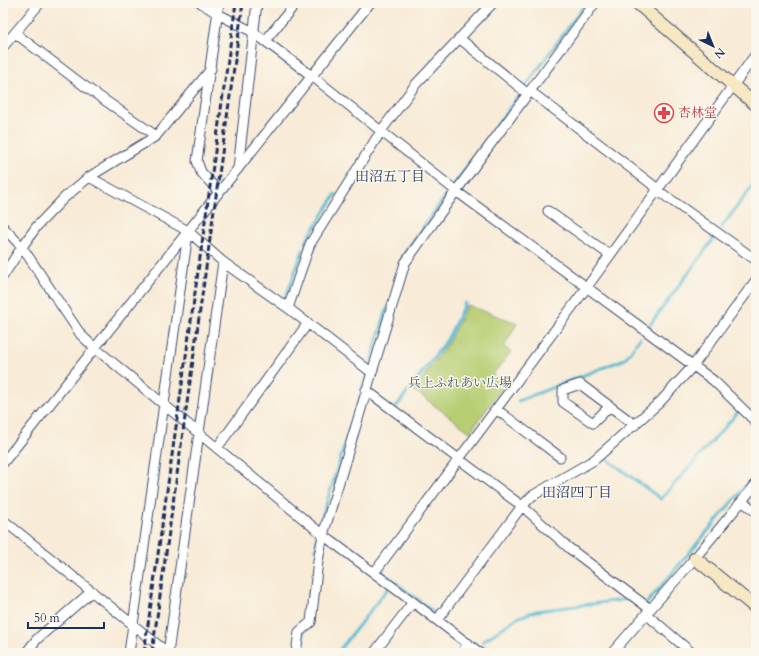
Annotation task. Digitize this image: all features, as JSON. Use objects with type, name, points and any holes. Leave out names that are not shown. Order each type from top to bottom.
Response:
[{"type":"street","points":[[3,47],[40,3]]},
{"type":"street","points":[[201,3],[218,14],[253,32],[312,76],[452,188],[714,381],[756,422]]},
{"type":"street","points":[[219,3],[197,161],[201,172],[219,192]]},
{"type":"street","points":[[238,169],[257,3]]},
{"type":"street","points":[[265,41],[296,3]]},
{"type":"street","points":[[3,462],[368,6],[358,3]]},
{"type":"street","points":[[288,308],[310,244],[381,131],[416,84],[493,3]]},
{"type":"street","points":[[296,653],[299,632],[311,622],[318,561],[319,532],[366,390],[405,263],[452,188],[529,92],[595,3]]},
{"type":"street","points":[[637,3],[756,105]]},
{"type":"street","points":[[15,33],[83,85],[156,136]]},
{"type":"street","points":[[459,38],[520,87],[529,92],[658,189],[756,260]]},
{"type":"street","points":[[374,573],[587,287],[756,54]]},
{"type":"street","points":[[3,276],[37,226],[59,203],[89,177],[156,136],[211,69]]},
{"type":"street","points":[[89,177],[188,231],[223,262],[288,308],[371,372]]},
{"type":"street","points":[[548,211],[610,255]]},
{"type":"street","points":[[3,228],[22,247],[81,335],[95,348],[319,532],[480,653]]},
{"type":"street","points":[[129,653],[188,231]]},
{"type":"street","points":[[3,520],[168,653],[223,262]]},
{"type":"street","points":[[437,620],[522,506],[532,496],[594,460],[660,402],[693,366],[756,280]]},
{"type":"street","points":[[217,448],[308,324]]},
{"type":"street","points":[[610,406],[593,423],[563,402],[563,390],[580,384],[610,406],[635,425]]},
{"type":"street","points":[[366,390],[522,506],[569,548],[646,609],[689,652]]},
{"type":"street","points":[[496,409],[560,457]]},
{"type":"street","points":[[612,653],[646,609],[695,558],[756,484]]},
{"type":"street","points":[[742,501],[756,512]]},
{"type":"street","points":[[695,558],[756,608]]},
{"type":"street","points":[[26,653],[37,639],[92,591]]},
{"type":"street","points":[[374,653],[413,602]]},
{"type":"street","points":[[462,653],[468,643]]},
{"type":"green space","name":"兵上ふれあい広場","points":[[467,305],[517,323],[504,347],[511,352],[492,375],[504,385],[470,432],[414,390],[449,341]]},
{"type":"waterway","points":[[401,263],[405,252],[586,3]]},
{"type":"waterway","points":[[721,228],[756,181]]},
{"type":"waterway","points":[[306,243],[336,194]]},
{"type":"waterway","points":[[649,326],[715,237]]},
{"type":"waterway","points":[[288,302],[285,299],[303,250]]},
{"type":"waterway","points":[[396,407],[447,340],[465,303]]},
{"type":"waterway","points":[[316,549],[319,527],[387,309]]},
{"type":"waterway","points":[[518,401],[625,359],[640,338]]},
{"type":"waterway","points":[[601,456],[661,499],[739,411]]},
{"type":"waterway","points":[[646,604],[756,474]]},
{"type":"waterway","points":[[382,569],[381,571],[436,614]]},
{"type":"waterway","points":[[337,653],[389,587]]},
{"type":"waterway","points":[[305,624],[310,590]]},
{"type":"waterway","points":[[482,642],[517,618],[536,611],[630,599],[632,601]]},
{"type":"waterway","points":[[301,653],[304,632]]},
{"type":"railway","points":[[144,653],[236,3]]},
{"type":"railway","points":[[152,653],[243,3]]},
{"type":"place","name":"杏林堂","points":[[664,113]]},
{"type":"district","name":"田沼五丁目","points":[[390,176]]},
{"type":"district","name":"田沼四丁目","points":[[577,492]]}]
